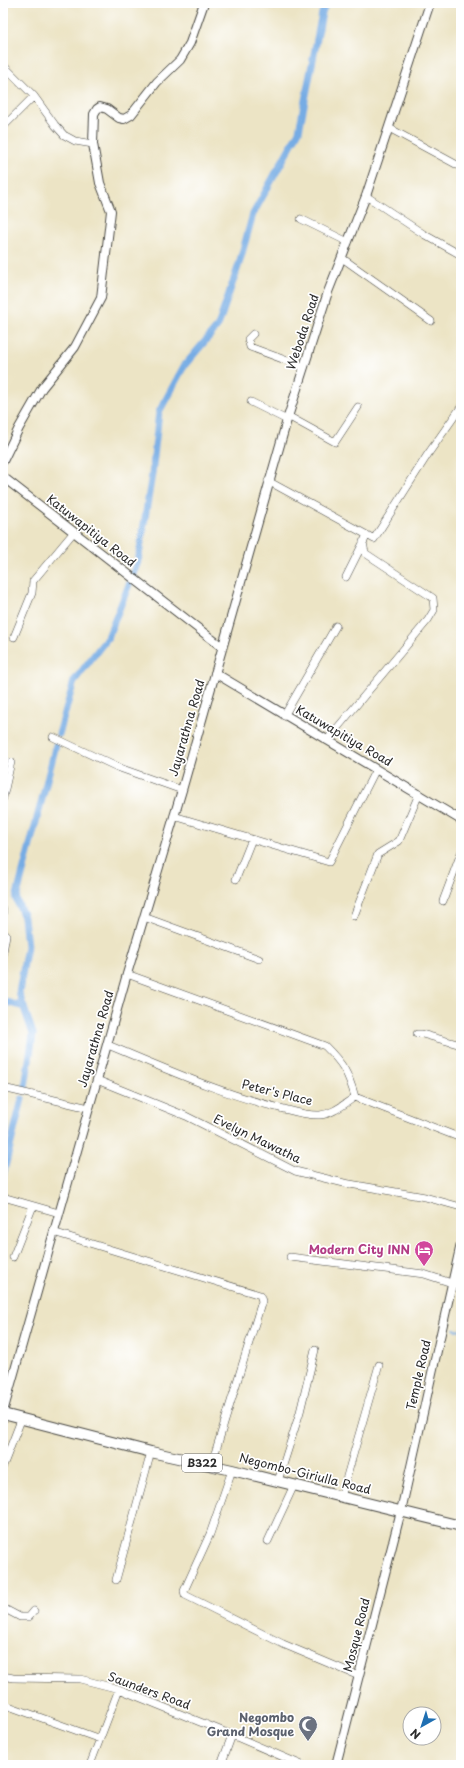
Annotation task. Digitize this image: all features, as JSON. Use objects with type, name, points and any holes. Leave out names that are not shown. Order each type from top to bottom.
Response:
[{"type":"main road","name":"Negombo-Giriulla Road","points":[[3,1413],[22,1420],[151,1452],[232,1470],[461,1526]]},
{"type":"street","points":[[3,461],[19,428],[42,388],[75,347],[101,298],[111,211],[100,183],[93,144],[94,114],[100,107],[107,109],[119,118],[124,119],[131,115],[157,82],[180,60],[190,43],[204,3]]},
{"type":"street","name":"Weboda Road","points":[[215,673],[287,418],[328,292],[366,196],[430,3]]},
{"type":"street","points":[[3,65],[34,96],[64,135],[75,142],[93,144]]},
{"type":"street","points":[[3,127],[34,96]]},
{"type":"street","points":[[389,128],[461,167]]},
{"type":"street","points":[[366,196],[425,235],[461,255]]},
{"type":"street","points":[[301,219],[348,242]]},
{"type":"street","points":[[342,258],[431,321]]},
{"type":"street","points":[[253,334],[248,339],[250,347],[304,367]]},
{"type":"street","points":[[251,402],[335,442],[358,407]]},
{"type":"street","points":[[268,481],[365,538],[374,540],[428,454],[461,407]]},
{"type":"street","name":"Katuwapitiya Road","points":[[3,477],[73,533],[222,647]]},
{"type":"street","points":[[14,637],[32,593],[33,581],[73,533]]},
{"type":"street","points":[[346,577],[365,538]]},
{"type":"street","points":[[327,740],[428,620],[434,610],[433,598],[365,553],[365,538]]},
{"type":"street","points":[[284,716],[336,626]]},
{"type":"street","name":"Katuwapitiya Road","points":[[215,673],[284,716],[461,820]]},
{"type":"street","name":"Jayarathna Road","points":[[3,1413],[53,1232],[215,673]]},
{"type":"street","points":[[53,737],[117,767],[182,790]]},
{"type":"street","points":[[3,798],[12,762]]},
{"type":"street","points":[[174,816],[329,862],[376,769]]},
{"type":"street","points":[[354,916],[378,854],[399,841],[419,794]]},
{"type":"street","points":[[236,879],[252,839]]},
{"type":"street","points":[[443,901],[461,853]]},
{"type":"street","points":[[3,910],[3,916]]},
{"type":"street","points":[[144,917],[259,959]]},
{"type":"street","points":[[3,932],[6,935],[3,952]]},
{"type":"street","points":[[127,974],[325,1046],[340,1060],[349,1076],[355,1097],[461,1138]]},
{"type":"street","points":[[417,1034],[422,1034],[461,1045]]},
{"type":"street","name":"Peter's Place","points":[[108,1045],[197,1081],[266,1104],[308,1114],[321,1115],[338,1109],[355,1097]]},
{"type":"street","name":"Evelyn Mawatha","points":[[97,1080],[186,1116],[295,1171],[344,1183],[425,1197],[461,1206]]},
{"type":"street","points":[[3,1088],[89,1108]]},
{"type":"street","points":[[3,1198],[59,1213]]},
{"type":"street","points":[[13,1258],[33,1206]]},
{"type":"street","points":[[53,1232],[260,1295],[262,1301],[211,1466]]},
{"type":"street","name":"Temple Road","points":[[401,1511],[461,1244]]},
{"type":"street","points":[[290,1257],[424,1274],[461,1286]]},
{"type":"street","points":[[278,1481],[300,1412],[315,1350]]},
{"type":"street","points":[[341,1497],[379,1365]]},
{"type":"street","points":[[3,1466],[22,1420]]},
{"type":"street","points":[[116,1580],[151,1452]]},
{"type":"street","points":[[232,1470],[210,1534],[184,1591],[185,1595],[283,1644],[359,1676]]},
{"type":"street","points":[[268,1541],[294,1485]]},
{"type":"street","name":"Mosque Road","points":[[336,1765],[401,1511]]},
{"type":"street","points":[[3,1608],[20,1617],[29,1617],[34,1611]]},
{"type":"street","name":"Saunders Road","points":[[3,1676],[13,1678],[80,1679],[119,1689],[232,1734],[302,1765]]},
{"type":"street","points":[[90,1765],[119,1689]]},
{"type":"street","points":[[3,1704],[100,1739]]},
{"type":"street","points":[[221,1765],[232,1734]]},
{"type":"waterway","points":[[59,734],[74,681],[108,637],[138,562],[152,474],[159,412],[184,366],[218,326],[239,264],[253,214],[299,131],[322,13],[326,3]]},
{"type":"waterway","points":[[25,1087],[33,1034],[19,993],[27,946],[24,917],[16,899],[56,745]]},
{"type":"waterway","points":[[3,1001],[24,1007]]},
{"type":"waterway","points":[[3,1175],[22,1099]]},
{"type":"waterway","points":[[454,1329],[461,1331]]},
{"type":"place","name":"Modern City INN","points":[[424,1267]]},
{"type":"place","name":"Negombo Grand Mosque","points":[[308,1742]]}]
